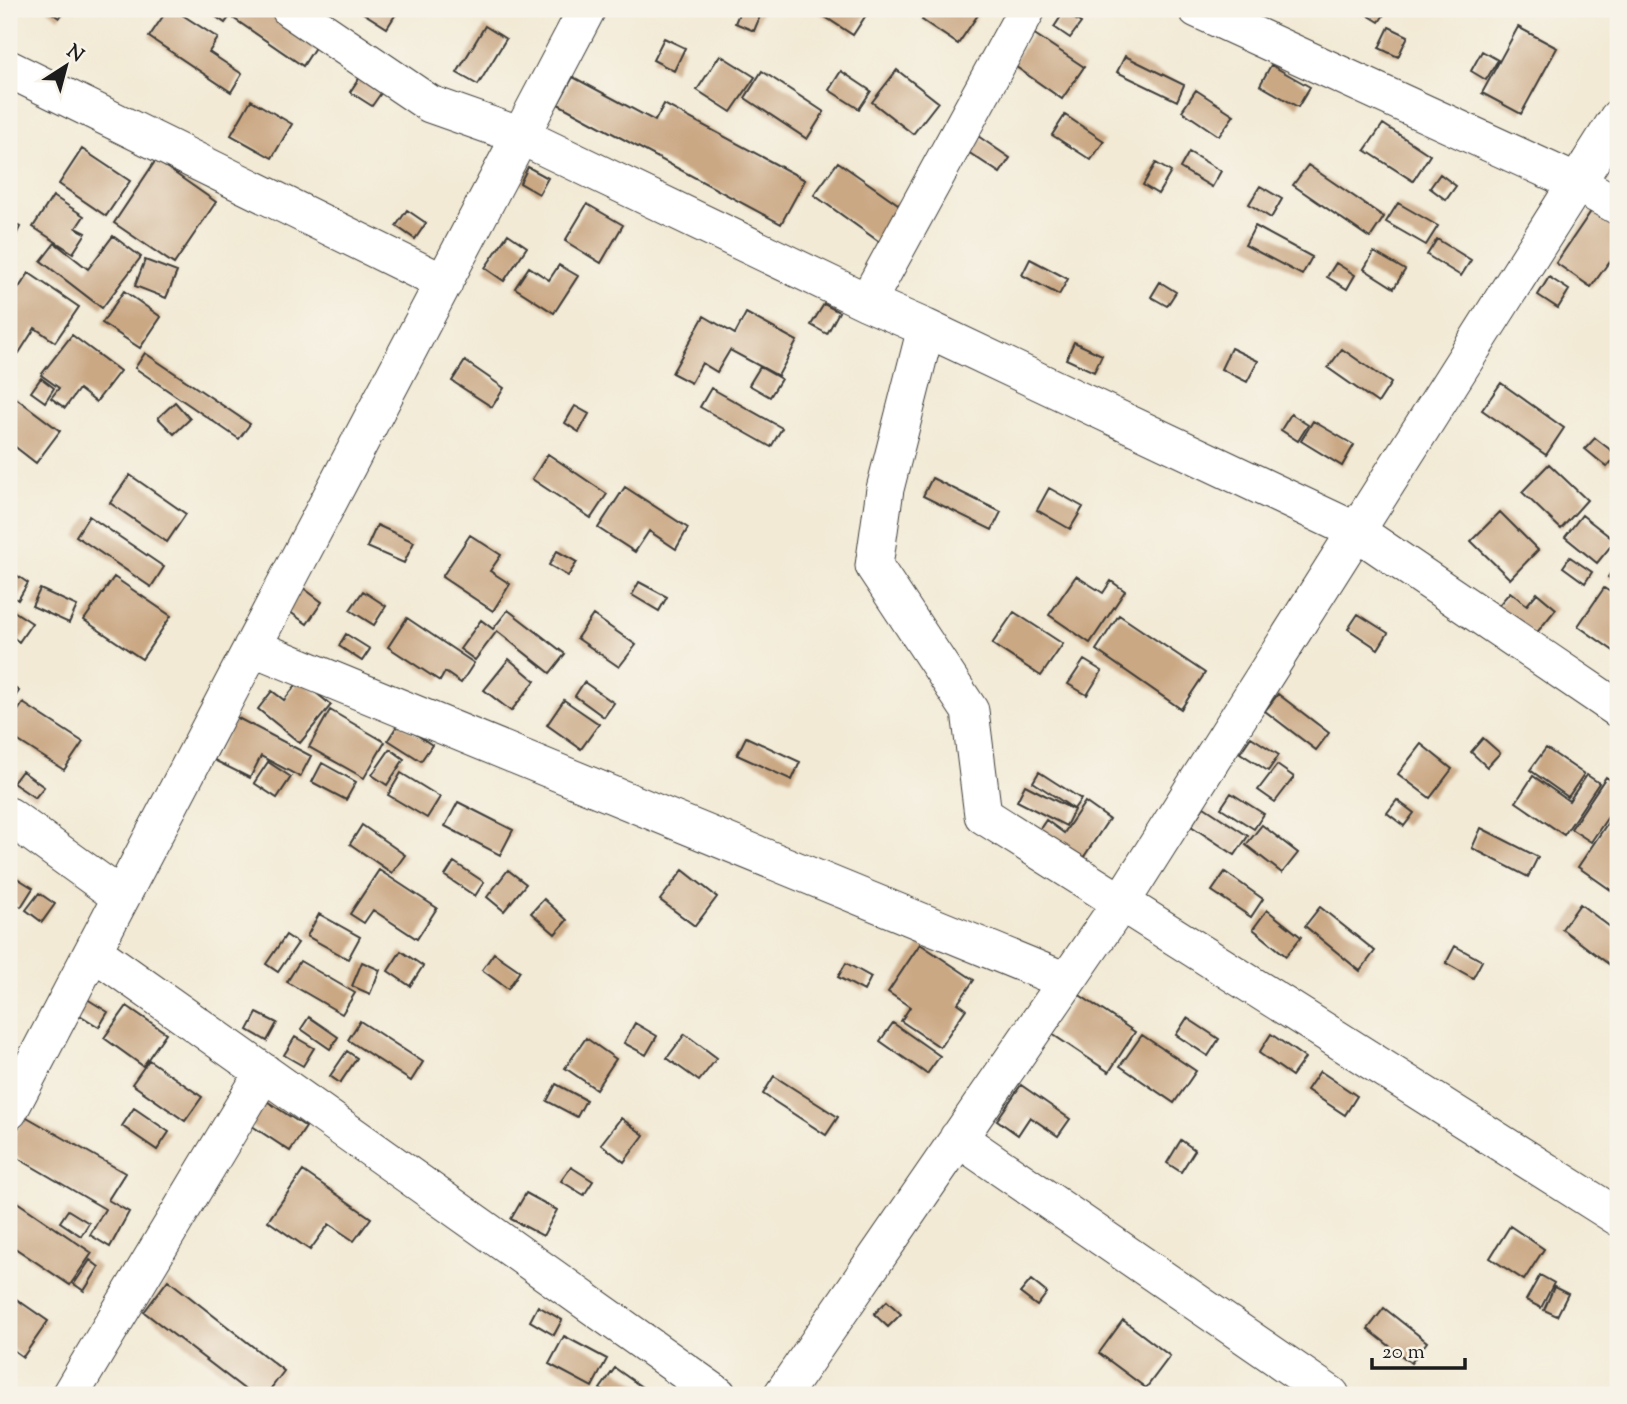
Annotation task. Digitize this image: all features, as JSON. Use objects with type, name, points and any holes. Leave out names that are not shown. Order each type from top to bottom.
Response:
[{"type":"street","points":[[290,9],[430,104],[521,136],[867,302],[1356,531],[1618,709]]},
{"type":"street","points":[[9,1111],[587,9]]},
{"type":"street","points":[[867,302],[1027,9]]},
{"type":"street","points":[[1197,9],[1577,183],[1618,206]]},
{"type":"street","points":[[9,69],[444,283]]},
{"type":"street","points":[[793,1391],[958,1138],[1122,901],[1618,118]]},
{"type":"street","points":[[926,328],[885,489],[874,566],[970,711],[983,815],[1618,1217]]},
{"type":"street","points":[[253,647],[1066,981]]},
{"type":"street","points":[[9,816],[121,897]]},
{"type":"street","points":[[93,951],[718,1395]]},
{"type":"street","points":[[70,1395],[264,1073]]},
{"type":"street","points":[[958,1138],[1331,1395]]},
{"type":"building","points":[[47,9],[66,9],[59,18]]},
{"type":"building","points":[[168,9],[173,9],[218,38],[209,52],[242,74],[231,92],[149,37]]},
{"type":"building","points":[[205,9],[235,9],[225,23]]},
{"type":"building","points":[[239,9],[272,9],[319,41],[303,66],[233,18]]},
{"type":"building","points":[[357,9],[399,9],[387,28]]},
{"type":"building","points":[[741,9],[763,9],[754,31],[735,23]]},
{"type":"building","points":[[813,9],[870,9],[853,35]]},
{"type":"building","points":[[929,9],[982,9],[958,44],[922,20]]},
{"type":"building","points":[[1358,9],[1388,9],[1379,22]]},
{"type":"building","points":[[1064,12],[1081,23],[1070,38],[1054,27]]},
{"type":"building","points":[[485,26],[506,39],[478,85],[457,73]]},
{"type":"building","points":[[1389,27],[1408,36],[1398,57],[1379,48]]},
{"type":"building","points":[[1518,27],[1557,48],[1521,114],[1482,93]]},
{"type":"building","points":[[1033,33],[1084,67],[1062,99],[1012,64]]},
{"type":"building","points":[[664,38],[685,48],[674,71],[653,60]]},
{"type":"building","points":[[1482,51],[1498,60],[1486,80],[1471,71]]},
{"type":"building","points":[[720,55],[755,77],[731,112],[697,90]]},
{"type":"building","points":[[1125,56],[1184,85],[1177,101],[1117,72]]},
{"type":"building","points":[[1271,65],[1310,87],[1298,107],[1260,85]]},
{"type":"building","points":[[897,70],[938,102],[913,134],[872,102]]},
{"type":"building","points":[[364,71],[386,86],[372,106],[350,92]]},
{"type":"building","points":[[762,71],[824,112],[807,139],[745,98]]},
{"type":"building","points":[[841,71],[871,91],[859,109],[829,90]]},
{"type":"building","points":[[573,77],[655,121],[664,104],[805,180],[781,224],[558,104]]},
{"type":"building","points":[[1196,90],[1234,115],[1219,136],[1182,111]]},
{"type":"building","points":[[251,100],[292,124],[272,158],[231,135]]},
{"type":"building","points":[[1065,115],[1104,141],[1091,160],[1052,135]]},
{"type":"building","points":[[1383,124],[1430,155],[1413,181],[1365,150]]},
{"type":"building","points":[[975,134],[1010,158],[1000,173],[965,150]]},
{"type":"building","points":[[82,149],[130,181],[106,216],[59,184]]},
{"type":"building","points":[[1189,152],[1221,171],[1212,187],[1180,168]]},
{"type":"building","points":[[156,160],[216,202],[174,264],[114,223]]},
{"type":"building","points":[[838,162],[905,209],[881,243],[814,195]]},
{"type":"building","points":[[1156,163],[1171,172],[1158,194],[1143,185]]},
{"type":"building","points":[[1308,165],[1384,217],[1370,238],[1293,185]]},
{"type":"building","points":[[528,167],[548,178],[539,194],[520,183]]},
{"type":"building","points":[[1440,174],[1456,186],[1446,200],[1430,188]]},
{"type":"building","points":[[1260,186],[1282,199],[1271,218],[1249,204]]},
{"type":"building","points":[[53,196],[84,216],[76,228],[86,233],[73,253],[33,227]]},
{"type":"building","points":[[1398,203],[1438,226],[1426,245],[1386,222]]},
{"type":"building","points":[[587,204],[623,225],[601,263],[565,241]]},
{"type":"building","points":[[1594,207],[1618,223],[1618,268],[1609,262],[1591,287],[1556,263]]},
{"type":"building","points":[[407,210],[426,223],[415,239],[396,226]]},
{"type":"building","points":[[9,221],[20,227],[12,243],[9,242]]},
{"type":"building","points":[[1255,226],[1312,257],[1302,275],[1245,245]]},
{"type":"building","points":[[508,234],[527,247],[504,281],[485,268]]},
{"type":"building","points":[[113,236],[141,257],[102,308],[41,261],[55,243],[88,269]]},
{"type":"building","points":[[1437,239],[1471,260],[1461,276],[1427,255]]},
{"type":"building","points":[[1374,252],[1405,270],[1394,288],[1364,269]]},
{"type":"building","points":[[1030,259],[1068,279],[1059,295],[1022,275]]},
{"type":"building","points":[[145,260],[177,272],[166,298],[135,286]]},
{"type":"building","points":[[1336,263],[1355,275],[1347,289],[1327,277]]},
{"type":"building","points":[[559,265],[578,276],[554,313],[515,288],[529,267],[549,280]]},
{"type":"building","points":[[29,273],[79,307],[55,342],[35,328],[19,353],[9,345],[9,302]]},
{"type":"building","points":[[1549,277],[1569,290],[1558,308],[1538,295]]},
{"type":"building","points":[[1160,282],[1176,292],[1167,306],[1151,297]]},
{"type":"building","points":[[124,291],[161,317],[140,348],[102,323]]},
{"type":"building","points":[[824,304],[839,312],[827,334],[811,325]]},
{"type":"building","points":[[746,313],[797,341],[778,376],[730,350],[717,372],[702,363],[691,383],[672,373],[704,316],[735,334]]},
{"type":"building","points":[[72,335],[120,371],[96,402],[79,389],[65,408],[51,398],[59,388],[41,375]]},
{"type":"building","points":[[1074,342],[1102,355],[1094,372],[1066,359]]},
{"type":"building","points":[[1231,348],[1258,361],[1247,382],[1221,369]]},
{"type":"building","points":[[1342,349],[1391,383],[1378,403],[1328,368]]},
{"type":"building","points":[[145,353],[250,424],[239,439],[135,368]]},
{"type":"building","points":[[465,361],[504,388],[492,407],[452,381]]},
{"type":"building","points":[[760,367],[781,379],[770,397],[749,385]]},
{"type":"building","points":[[41,378],[54,388],[45,402],[31,392]]},
{"type":"building","points":[[1501,383],[1564,428],[1546,455],[1482,410]]},
{"type":"building","points":[[711,388],[782,428],[771,447],[700,407]]},
{"type":"building","points":[[16,398],[60,431],[36,463],[9,442],[9,409]]},
{"type":"building","points":[[175,402],[190,419],[174,434],[158,418]]},
{"type":"building","points":[[575,406],[589,414],[579,432],[565,423]]},
{"type":"building","points":[[1291,414],[1308,425],[1298,441],[1281,430]]},
{"type":"building","points":[[1313,421],[1354,445],[1342,466],[1301,441]]},
{"type":"building","points":[[1595,438],[1617,455],[1607,467],[1585,449]]},
{"type":"building","points":[[548,454],[607,494],[591,518],[532,479]]},
{"type":"building","points":[[1549,464],[1587,500],[1561,529],[1522,492]]},
{"type":"building","points":[[130,475],[186,514],[167,542],[110,503]]},
{"type":"building","points":[[932,478],[1001,512],[992,530],[923,496]]},
{"type":"building","points":[[625,487],[688,528],[676,549],[649,531],[635,552],[598,528]]},
{"type":"building","points":[[1049,488],[1083,507],[1070,529],[1037,510]]},
{"type":"building","points":[[1500,512],[1538,550],[1510,579],[1471,541]]},
{"type":"building","points":[[1582,515],[1615,541],[1597,563],[1565,537]]},
{"type":"building","points":[[89,516],[164,567],[151,587],[76,536]]},
{"type":"building","points":[[377,525],[414,542],[404,563],[367,547]]},
{"type":"building","points":[[470,535],[501,555],[490,571],[510,584],[493,611],[442,577]]},
{"type":"building","points":[[557,551],[577,562],[568,576],[549,565]]},
{"type":"building","points":[[1570,557],[1592,572],[1585,583],[1563,567]]},
{"type":"building","points":[[1618,562],[1618,584],[1608,577]]},
{"type":"building","points":[[9,570],[28,583],[18,600],[9,594]]},
{"type":"building","points":[[1076,576],[1103,593],[1111,581],[1125,591],[1090,643],[1049,615]]},
{"type":"building","points":[[114,577],[171,616],[142,659],[84,620]]},
{"type":"building","points":[[639,582],[667,597],[659,611],[632,595]]},
{"type":"building","points":[[302,587],[322,602],[307,624],[286,609]]},
{"type":"building","points":[[1604,588],[1618,597],[1618,654],[1578,626]]},
{"type":"building","points":[[40,589],[77,606],[69,623],[32,606]]},
{"type":"building","points":[[363,591],[386,606],[374,625],[350,610]]},
{"type":"building","points":[[1510,592],[1527,605],[1537,593],[1556,609],[1535,635],[1498,606]]},
{"type":"building","points":[[9,608],[32,623],[19,642],[9,634]]},
{"type":"building","points":[[508,610],[565,654],[550,673],[497,631],[475,660],[460,649],[481,620],[493,629]]},
{"type":"building","points":[[1014,612],[1063,644],[1041,676],[992,644]]},
{"type":"building","points":[[1358,614],[1388,633],[1378,649],[1348,629]]},
{"type":"building","points":[[593,615],[636,645],[619,667],[577,638]]},
{"type":"building","points":[[1119,615],[1205,673],[1181,709],[1096,650]]},
{"type":"building","points":[[407,618],[474,663],[461,683],[445,672],[440,681],[388,647]]},
{"type":"building","points":[[346,634],[370,649],[362,661],[339,646]]},
{"type":"building","points":[[509,659],[535,681],[511,711],[484,690]]},
{"type":"building","points":[[1084,660],[1102,671],[1087,695],[1068,684]]},
{"type":"building","points":[[300,680],[331,705],[300,743],[258,709],[272,691],[284,700]]},
{"type":"building","points":[[584,682],[614,703],[604,717],[575,696]]},
{"type":"building","points":[[9,684],[19,691],[9,706]]},
{"type":"building","points":[[1278,694],[1329,733],[1316,750],[1265,711]]},
{"type":"building","points":[[564,700],[599,724],[581,749],[547,725]]},
{"type":"building","points":[[23,703],[83,742],[64,770],[9,735],[9,725]]},
{"type":"building","points":[[330,710],[385,742],[364,778],[309,747]]},
{"type":"building","points":[[236,717],[311,756],[300,777],[261,756],[250,778],[214,760]]},
{"type":"building","points":[[399,723],[432,745],[421,761],[388,740]]},
{"type":"building","points":[[746,737],[800,762],[792,780],[737,755]]},
{"type":"building","points":[[1251,737],[1279,755],[1268,771],[1240,753]]},
{"type":"building","points":[[1483,738],[1500,753],[1487,767],[1471,752]]},
{"type":"building","points":[[1421,744],[1452,769],[1430,798],[1398,774]]},
{"type":"building","points":[[1546,748],[1584,774],[1568,797],[1530,770]]},
{"type":"building","points":[[390,749],[404,759],[387,785],[372,775]]},
{"type":"building","points":[[268,762],[291,777],[277,798],[254,783]]},
{"type":"building","points":[[322,763],[356,782],[346,800],[312,782]]},
{"type":"building","points":[[1277,765],[1294,777],[1275,802],[1258,790]]},
{"type":"building","points":[[22,771],[44,787],[35,798],[13,783]]},
{"type":"building","points":[[1039,772],[1081,799],[1074,809],[1033,782]]},
{"type":"building","points":[[401,773],[440,797],[427,818],[388,795]]},
{"type":"building","points":[[1587,775],[1599,783],[1564,835],[1516,802],[1533,776],[1569,801]]},
{"type":"building","points":[[1606,777],[1618,785],[1618,802],[1591,842],[1571,829]]},
{"type":"building","points":[[1025,785],[1074,810],[1066,826],[1017,801]]},
{"type":"building","points":[[1231,793],[1264,814],[1254,829],[1221,808]]},
{"type":"building","points":[[1397,800],[1414,813],[1404,826],[1387,813]]},
{"type":"building","points":[[458,802],[513,830],[500,855],[445,826]]},
{"type":"building","points":[[1085,802],[1109,819],[1079,864],[1036,835],[1046,820],[1064,833]]},
{"type":"building","points":[[1204,807],[1248,836],[1235,855],[1191,826]]},
{"type":"building","points":[[1615,812],[1618,814],[1618,895],[1578,867]]},
{"type":"building","points":[[362,825],[405,855],[392,873],[350,844]]},
{"type":"building","points":[[1262,825],[1298,853],[1282,873],[1246,845]]},
{"type":"building","points":[[1481,828],[1538,857],[1528,877],[1472,848]]},
{"type":"building","points":[[454,862],[484,882],[475,896],[445,876]]},
{"type":"building","points":[[379,870],[437,908],[417,939],[373,910],[364,923],[350,914]]},
{"type":"building","points":[[508,870],[526,884],[504,911],[487,897]]},
{"type":"building","points":[[683,870],[717,897],[695,926],[660,900]]},
{"type":"building","points":[[1225,872],[1263,899],[1251,917],[1212,891]]},
{"type":"building","points":[[9,873],[33,888],[21,907],[9,900]]},
{"type":"building","points":[[39,893],[55,904],[42,922],[26,910]]},
{"type":"building","points":[[544,899],[567,920],[555,934],[531,913]]},
{"type":"building","points":[[1580,904],[1618,933],[1618,954],[1610,965],[1562,929]]},
{"type":"building","points":[[1320,907],[1375,951],[1360,971],[1305,926]]},
{"type":"building","points":[[1267,910],[1301,937],[1286,956],[1253,929]]},
{"type":"building","points":[[319,914],[360,937],[348,959],[307,936]]},
{"type":"building","points":[[286,935],[298,943],[278,972],[266,964]]},
{"type":"building","points":[[920,944],[974,980],[958,1003],[966,1009],[940,1047],[901,1021],[910,1007],[888,992]]},
{"type":"building","points":[[1455,946],[1482,961],[1473,978],[1446,963]]},
{"type":"building","points":[[401,951],[423,966],[410,986],[388,971]]},
{"type":"building","points":[[494,953],[520,971],[508,989],[482,970]]},
{"type":"building","points":[[300,961],[355,993],[342,1014],[287,982]]},
{"type":"building","points":[[362,962],[380,970],[370,994],[352,986]]},
{"type":"building","points":[[846,963],[871,977],[864,991],[838,977]]},
{"type":"building","points":[[1078,994],[1135,1032],[1109,1072],[1052,1034]]},
{"type":"building","points":[[87,999],[108,1012],[99,1027],[78,1014]]},
{"type":"building","points":[[127,1006],[166,1033],[143,1066],[104,1038]]},
{"type":"building","points":[[257,1013],[277,1023],[267,1041],[248,1030]]},
{"type":"building","points":[[309,1017],[338,1037],[330,1049],[301,1029]]},
{"type":"building","points":[[1187,1018],[1219,1039],[1208,1056],[1176,1035]]},
{"type":"building","points":[[360,1021],[423,1062],[411,1081],[348,1040]]},
{"type":"building","points":[[635,1023],[657,1036],[646,1055],[624,1043]]},
{"type":"building","points":[[893,1023],[940,1056],[927,1074],[880,1041]]},
{"type":"building","points":[[685,1034],[717,1058],[699,1081],[667,1058]]},
{"type":"building","points":[[1271,1034],[1305,1058],[1292,1076],[1259,1053]]},
{"type":"building","points":[[1142,1035],[1196,1071],[1174,1103],[1120,1066]]},
{"type":"building","points":[[295,1037],[314,1048],[303,1066],[284,1055]]},
{"type":"building","points":[[586,1038],[616,1059],[596,1089],[565,1068]]},
{"type":"building","points":[[347,1051],[357,1058],[340,1083],[330,1076]]},
{"type":"building","points":[[149,1060],[202,1097],[185,1121],[132,1084]]},
{"type":"building","points":[[1320,1071],[1357,1096],[1345,1115],[1307,1090]]},
{"type":"building","points":[[774,1076],[838,1117],[826,1135],[763,1094]]},
{"type":"building","points":[[556,1084],[586,1100],[577,1117],[547,1101]]},
{"type":"building","points":[[1021,1085],[1070,1119],[1058,1136],[1030,1117],[1018,1135],[997,1120]]},
{"type":"building","points":[[262,1098],[306,1127],[290,1151],[246,1122]]},
{"type":"building","points":[[134,1108],[169,1132],[157,1150],[122,1126]]},
{"type":"building","points":[[25,1116],[125,1173],[108,1200],[129,1212],[110,1247],[90,1235],[105,1209],[9,1153],[9,1144]]},
{"type":"building","points":[[621,1118],[644,1135],[624,1162],[601,1144]]},
{"type":"building","points":[[1181,1140],[1195,1150],[1181,1172],[1167,1163]]},
{"type":"building","points":[[571,1167],[593,1181],[584,1195],[561,1181]]},
{"type":"building","points":[[303,1171],[371,1218],[354,1241],[329,1224],[310,1250],[268,1221]]},
{"type":"building","points":[[526,1193],[557,1210],[543,1236],[511,1219]]},
{"type":"building","points":[[11,1198],[92,1253],[70,1285],[9,1244]]},
{"type":"building","points":[[68,1210],[89,1223],[81,1236],[60,1222]]},
{"type":"building","points":[[1510,1226],[1544,1249],[1524,1280],[1490,1258]]},
{"type":"building","points":[[90,1260],[99,1267],[84,1291],[74,1284]]},
{"type":"building","points":[[1540,1275],[1554,1283],[1541,1308],[1526,1300]]},
{"type":"building","points":[[168,1280],[284,1371],[266,1395],[252,1395],[144,1312]]},
{"type":"building","points":[[1031,1280],[1047,1293],[1037,1306],[1020,1293]]},
{"type":"building","points":[[1554,1287],[1568,1294],[1557,1316],[1544,1310]]},
{"type":"building","points":[[9,1294],[48,1321],[23,1357],[9,1347]]},
{"type":"building","points":[[887,1301],[901,1314],[888,1327],[874,1314]]},
{"type":"building","points":[[538,1306],[562,1320],[554,1335],[530,1321]]},
{"type":"building","points":[[1384,1308],[1427,1342],[1411,1363],[1368,1329]]},
{"type":"building","points":[[1123,1320],[1170,1356],[1146,1388],[1099,1353]]},
{"type":"building","points":[[564,1336],[607,1359],[592,1387],[549,1364]]},
{"type":"building","points":[[615,1368],[653,1395],[610,1395],[600,1389]]}]
